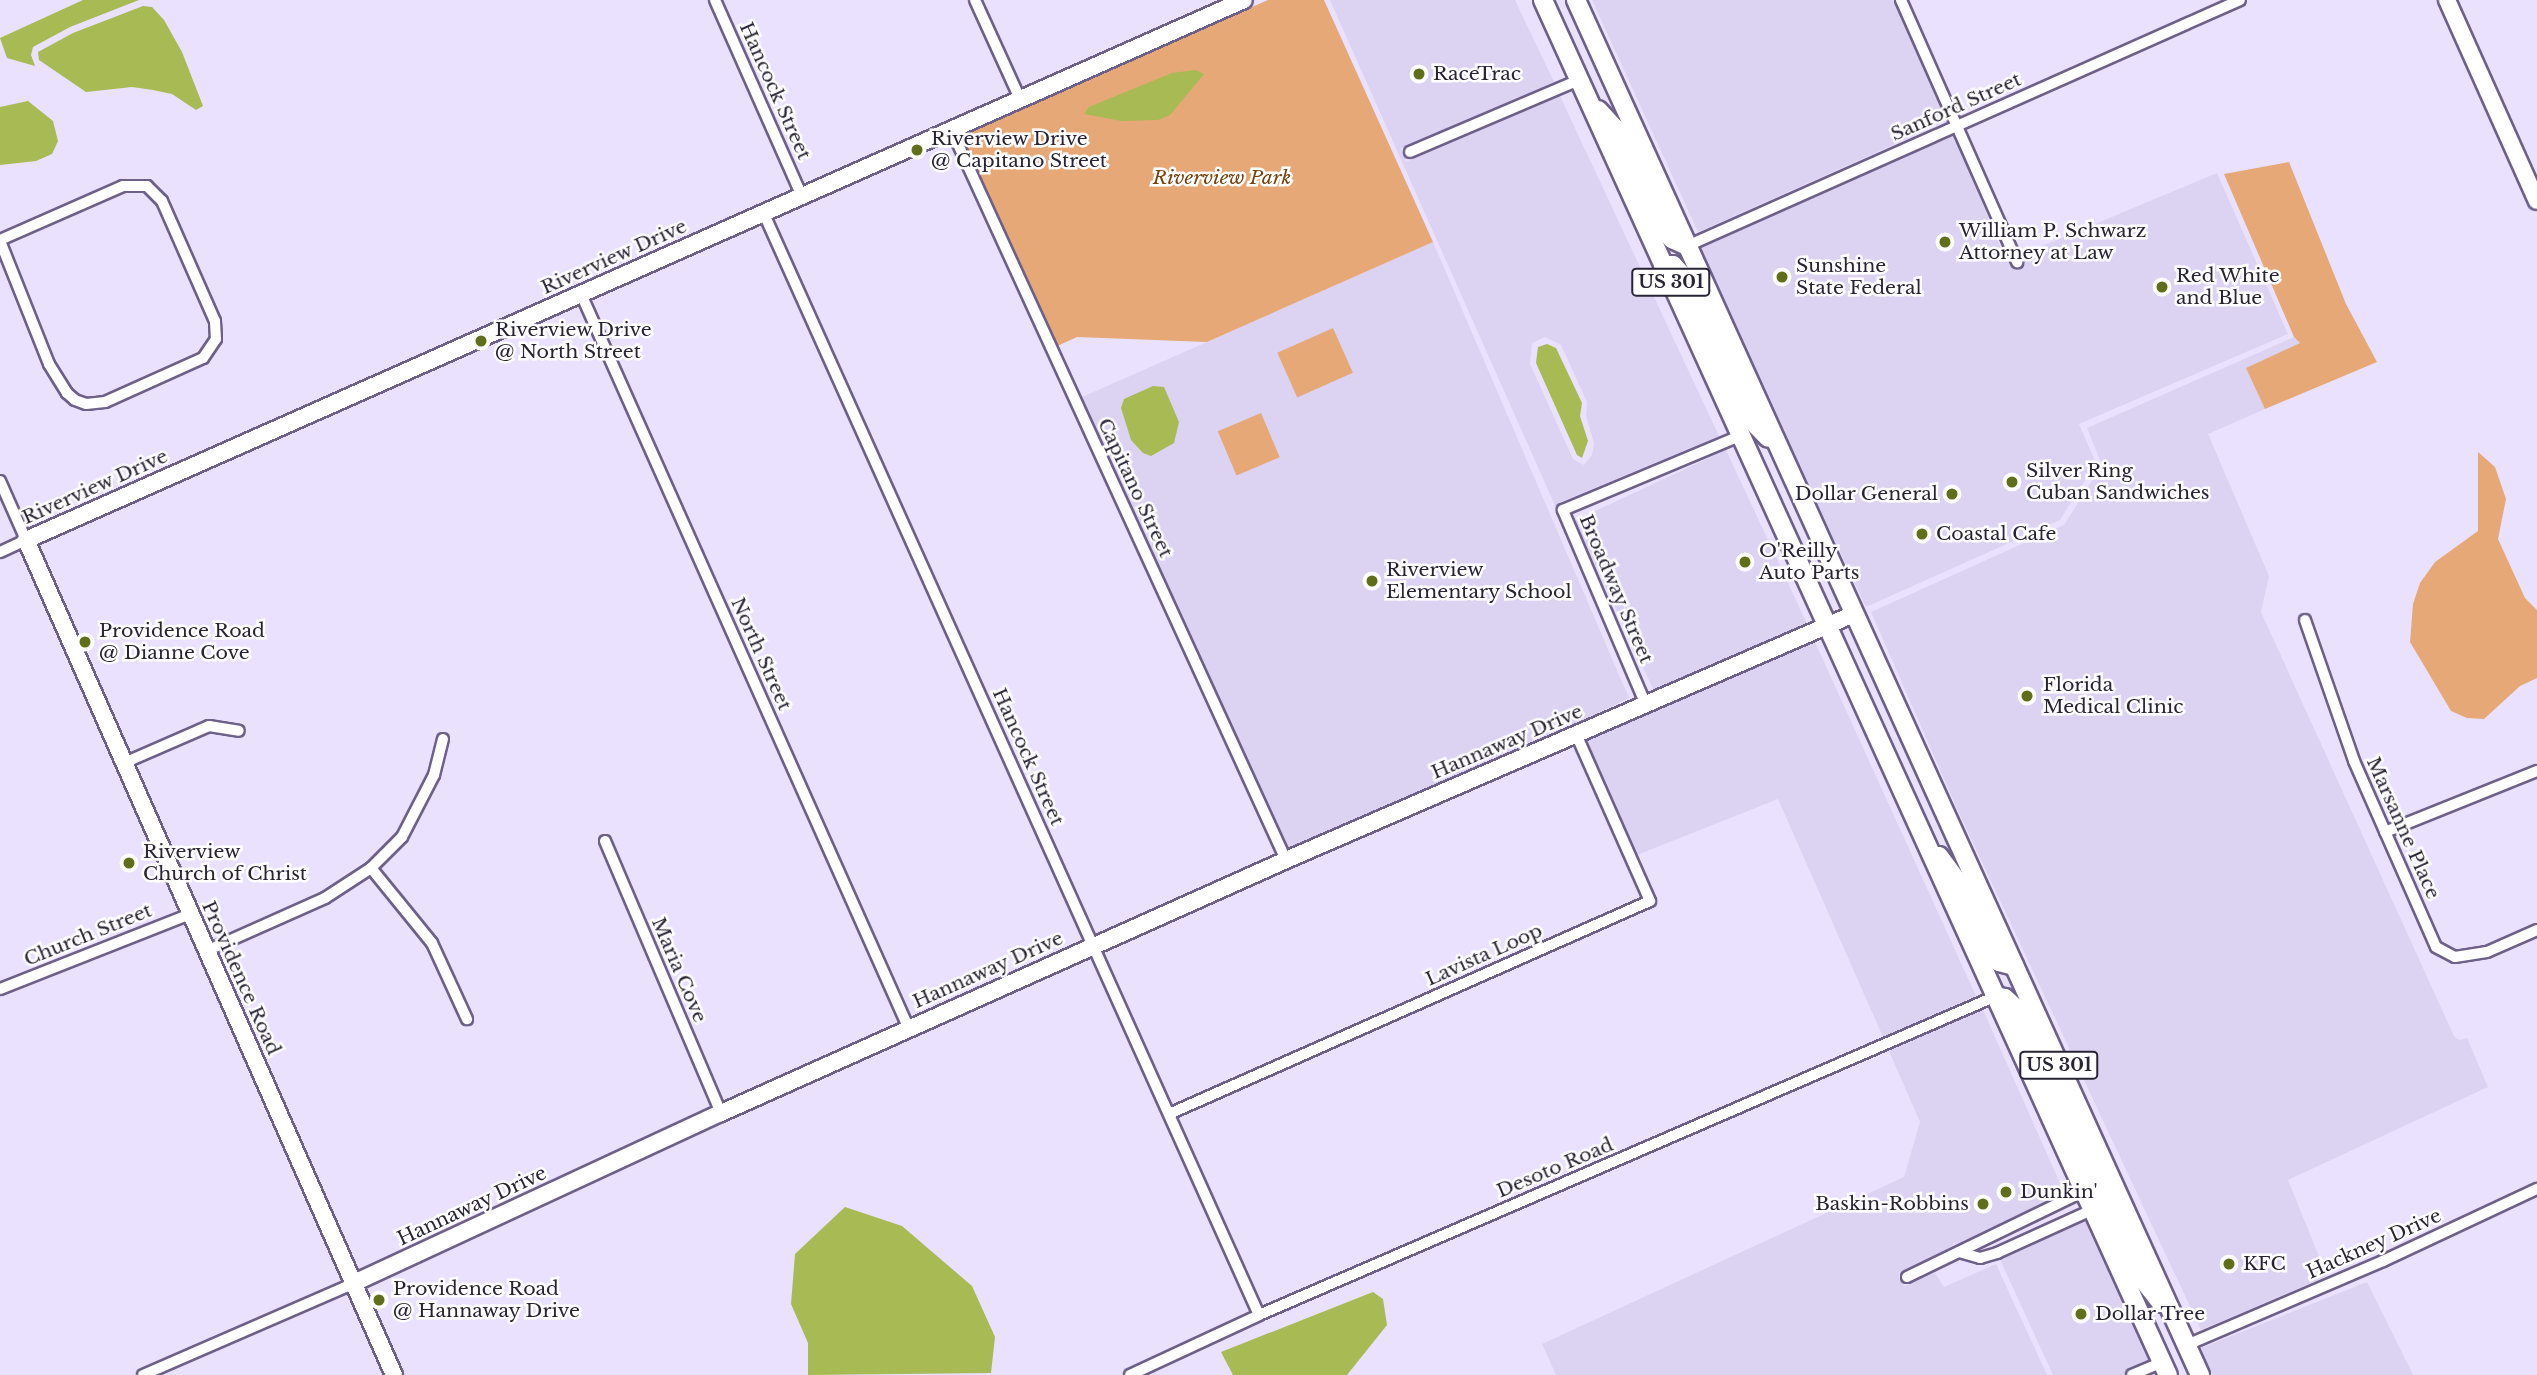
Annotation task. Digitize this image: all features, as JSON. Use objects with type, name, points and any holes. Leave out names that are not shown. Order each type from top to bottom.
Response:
[{"type":"main road","name":"US 301","points":[[1543,0],[2165,1368]]},
{"type":"main road","name":"US 301","points":[[1576,0],[2200,1375]]},
{"type":"main road","points":[[1588,100],[1615,128],[1663,229],[1672,239],[1687,246]]},
{"type":"main road","points":[[1663,265],[1673,265],[1683,276],[1748,417],[1778,448]]},
{"type":"main road","points":[[1925,841],[1964,890],[1993,955],[1999,962],[2014,966]]},
{"type":"main road","points":[[1996,996],[2005,998],[2017,1009],[2060,1102],[2097,1147]]},
{"type":"main road","points":[[2038,1089],[2071,1126],[2097,1182],[2104,1186],[2113,1184]]},
{"type":"main road","points":[[2084,1191],[2099,1196],[2106,1205],[2140,1276],[2175,1319]]},
{"type":"street","name":"Hancock Street","points":[[715,0],[802,196]]},
{"type":"street","points":[[975,0],[1021,101]]},
{"type":"street","name":"Riverview Drive","points":[[0,552],[1244,0]]},
{"type":"street","points":[[1901,0],[2017,262]]},
{"type":"street","name":"Sanford Street","points":[[1687,246],[2240,0]]},
{"type":"street","points":[[2447,0],[2537,201]]},
{"type":"street","points":[[1410,152],[1579,80]]},
{"type":"street","name":"Capitano Street","points":[[952,131],[1286,860]]},
{"type":"street","points":[[123,186],[147,186],[162,201],[215,321],[216,339],[203,358],[105,402],[86,404],[75,400],[67,393],[49,364],[0,240],[123,186]]},
{"type":"street","name":"Hancock Street","points":[[764,214],[1259,1315]]},
{"type":"street","name":"North Street","points":[[581,294],[909,1028]]},
{"type":"street","name":"Broadway Street","points":[[1646,705],[1563,510],[1740,436]]},
{"type":"street","name":"Providence Road","points":[[0,481],[394,1375]]},
{"type":"street","name":"Hannaway Drive","points":[[143,1375],[352,1284],[721,1113],[1286,860],[1854,614]]},
{"type":"street","name":"Marsanne Place","points":[[2305,620],[2354,761],[2436,947],[2455,957],[2487,952],[2537,930]]},
{"type":"street","points":[[124,763],[209,726],[239,731]]},
{"type":"street","name":"Lavista Loop","points":[[1169,1114],[1650,901],[1577,736]]},
{"type":"street","points":[[206,951],[325,898],[372,868],[402,837],[434,775],[443,739]]},
{"type":"street","points":[[2385,832],[2537,771]]},
{"type":"street","name":"Maria Cove","points":[[605,841],[721,1113]]},
{"type":"street","points":[[372,868],[432,943],[467,1019]]},
{"type":"street","name":"Church Street","points":[[0,989],[190,914]]},
{"type":"street","name":"Desoto Road","points":[[1130,1375],[1259,1315],[1996,996]]},
{"type":"street","name":"Hackney Drive","points":[[2187,1345],[2383,1261],[2537,1189]]},
{"type":"street","points":[[1907,1277],[2084,1191]]},
{"type":"street","points":[[1959,1252],[1980,1258],[1997,1253],[2092,1210]]},
{"type":"street","points":[[2132,1375],[2165,1368]]},
{"type":"shaded area","points":[[83,0],[139,0],[70,27],[33,47],[31,55],[35,66],[7,58],[0,38]]},
{"type":"shaded area","points":[[1330,0],[1515,0],[1554,82],[1401,148],[1406,162],[1560,96],[1719,436],[1560,502],[1557,510]],"holes":[[[1545,337],[1561,345],[1587,402],[1586,416],[1594,443],[1592,455],[1584,465],[1573,459],[1530,364],[1532,343]]]},
{"type":"shaded area","points":[[1592,0],[1894,0],[1947,121],[1698,232]]},
{"type":"shaded area","points":[[143,6],[152,7],[164,20],[182,52],[203,106],[196,110],[172,94],[153,90],[132,87],[86,92],[39,60],[38,52],[73,33]]},
{"type":"shaded area","points":[[1196,70],[1204,74],[1170,115],[1158,120],[1122,121],[1084,114],[1089,107],[1172,73]]},
{"type":"shaded area","points":[[28,101],[53,121],[58,141],[52,154],[36,161],[0,165],[0,107]]},
{"type":"shaded area","points":[[1953,132],[2006,261],[2217,173],[2288,334],[2079,424],[2096,463],[2060,520],[1866,607],[1696,246]]},
{"type":"shaded area","name":"Riverview Elementary School","points":[[1433,242],[1629,698],[1527,747],[1288,852],[1080,398]]},
{"type":"shaded area","points":[[2294,337],[2300,343],[2247,368],[2265,409],[2208,434],[2269,576],[2261,612],[2454,1036],[2459,1040],[2467,1038],[2488,1087],[2288,1180],[2327,1276],[2201,1330],[1959,813],[1871,612],[2064,525],[2102,465],[2087,428]]},
{"type":"shaded area","points":[[1547,344],[1556,348],[1582,403],[1580,416],[1588,441],[1582,458],[1577,455],[1536,363],[1538,347]]},
{"type":"shaded area","points":[[1153,386],[1164,387],[1179,422],[1174,443],[1151,456],[1143,453],[1131,440],[1121,408],[1124,399]]},
{"type":"shaded area","points":[[1726,450],[1808,626],[1657,696],[1575,521]]},
{"type":"shaded area","points":[[1814,640],[1976,996],[1883,1037],[1778,799],[1637,855],[1586,741]]},
{"type":"shaded area","points":[[1983,1010],[2064,1192],[1958,1244],[1953,1243],[1953,1246],[1898,1273],[1904,1286],[1935,1273],[1944,1287],[1996,1264],[2047,1375],[1556,1375],[1542,1344],[1904,1177],[1920,1122],[1889,1051]]},
{"type":"shaded area","points":[[845,1207],[902,1226],[972,1286],[995,1337],[991,1373],[808,1375],[808,1343],[791,1304],[795,1254]]},
{"type":"shaded area","points":[[2092,1210],[2162,1362],[2132,1375],[2053,1375],[1997,1253]]},
{"type":"shaded area","points":[[2367,1282],[2413,1375],[2213,1375],[2204,1359],[2201,1348]]},
{"type":"shaded area","points":[[1373,1292],[1383,1299],[1387,1325],[1347,1375],[1233,1375],[1221,1352]]},
{"type":"green space","name":"Riverview Park","points":[[1268,0],[1324,0],[1433,242],[1207,342],[1077,337],[1055,347],[961,136]]},
{"type":"green space","points":[[2289,162],[2346,304],[2377,362],[2265,409],[2246,368],[2300,343],[2294,337],[2224,174]]},
{"type":"green space","points":[[1333,328],[1353,373],[1297,398],[1277,353]]},
{"type":"green space","points":[[1261,413],[1280,457],[1236,476],[1218,431]]},
{"type":"green space","points":[[2478,452],[2495,467],[2506,499],[2498,539],[2525,598],[2537,610],[2537,678],[2520,686],[2484,719],[2467,718],[2451,711],[2410,642],[2413,604],[2420,583],[2435,562],[2478,531]]},
{"type":"place","name":"RaceTrac","points":[[1419,74]]},
{"type":"place","name":"Riverview Drive @ Capitano Street","points":[[917,150]]},
{"type":"place","name":"William P. Schwarz Attorney at Law","points":[[1945,242]]},
{"type":"place","name":"Sunshine State Federal","points":[[1782,277]]},
{"type":"place","name":"Red White and Blue","points":[[2162,287]]},
{"type":"place","name":"Riverview Drive @ North Street","points":[[481,341]]},
{"type":"place","name":"Silver Ring Cuban Sandwiches","points":[[2012,482]]},
{"type":"place","name":"Dollar General","points":[[1952,494]]},
{"type":"place","name":"Coastal Cafe","points":[[1922,534]]},
{"type":"place","name":"O'Reilly Auto Parts","points":[[1745,562]]},
{"type":"place","name":"Riverview Elementary School","points":[[1372,581]]},
{"type":"place","name":"Providence Road @ Dianne Cove","points":[[85,642]]},
{"type":"place","name":"Florida Medical Clinic","points":[[2027,696]]},
{"type":"place","name":"Riverview Church of Christ","points":[[129,863]]},
{"type":"place","name":"Dunkin'","points":[[2006,1192]]},
{"type":"place","name":"Baskin-Robbins","points":[[1983,1204]]},
{"type":"place","name":"KFC","points":[[2229,1264]]},
{"type":"place","name":"Providence Road @ Hannaway Drive","points":[[379,1300]]},
{"type":"place","name":"Dollar Tree","points":[[2081,1314]]}]
